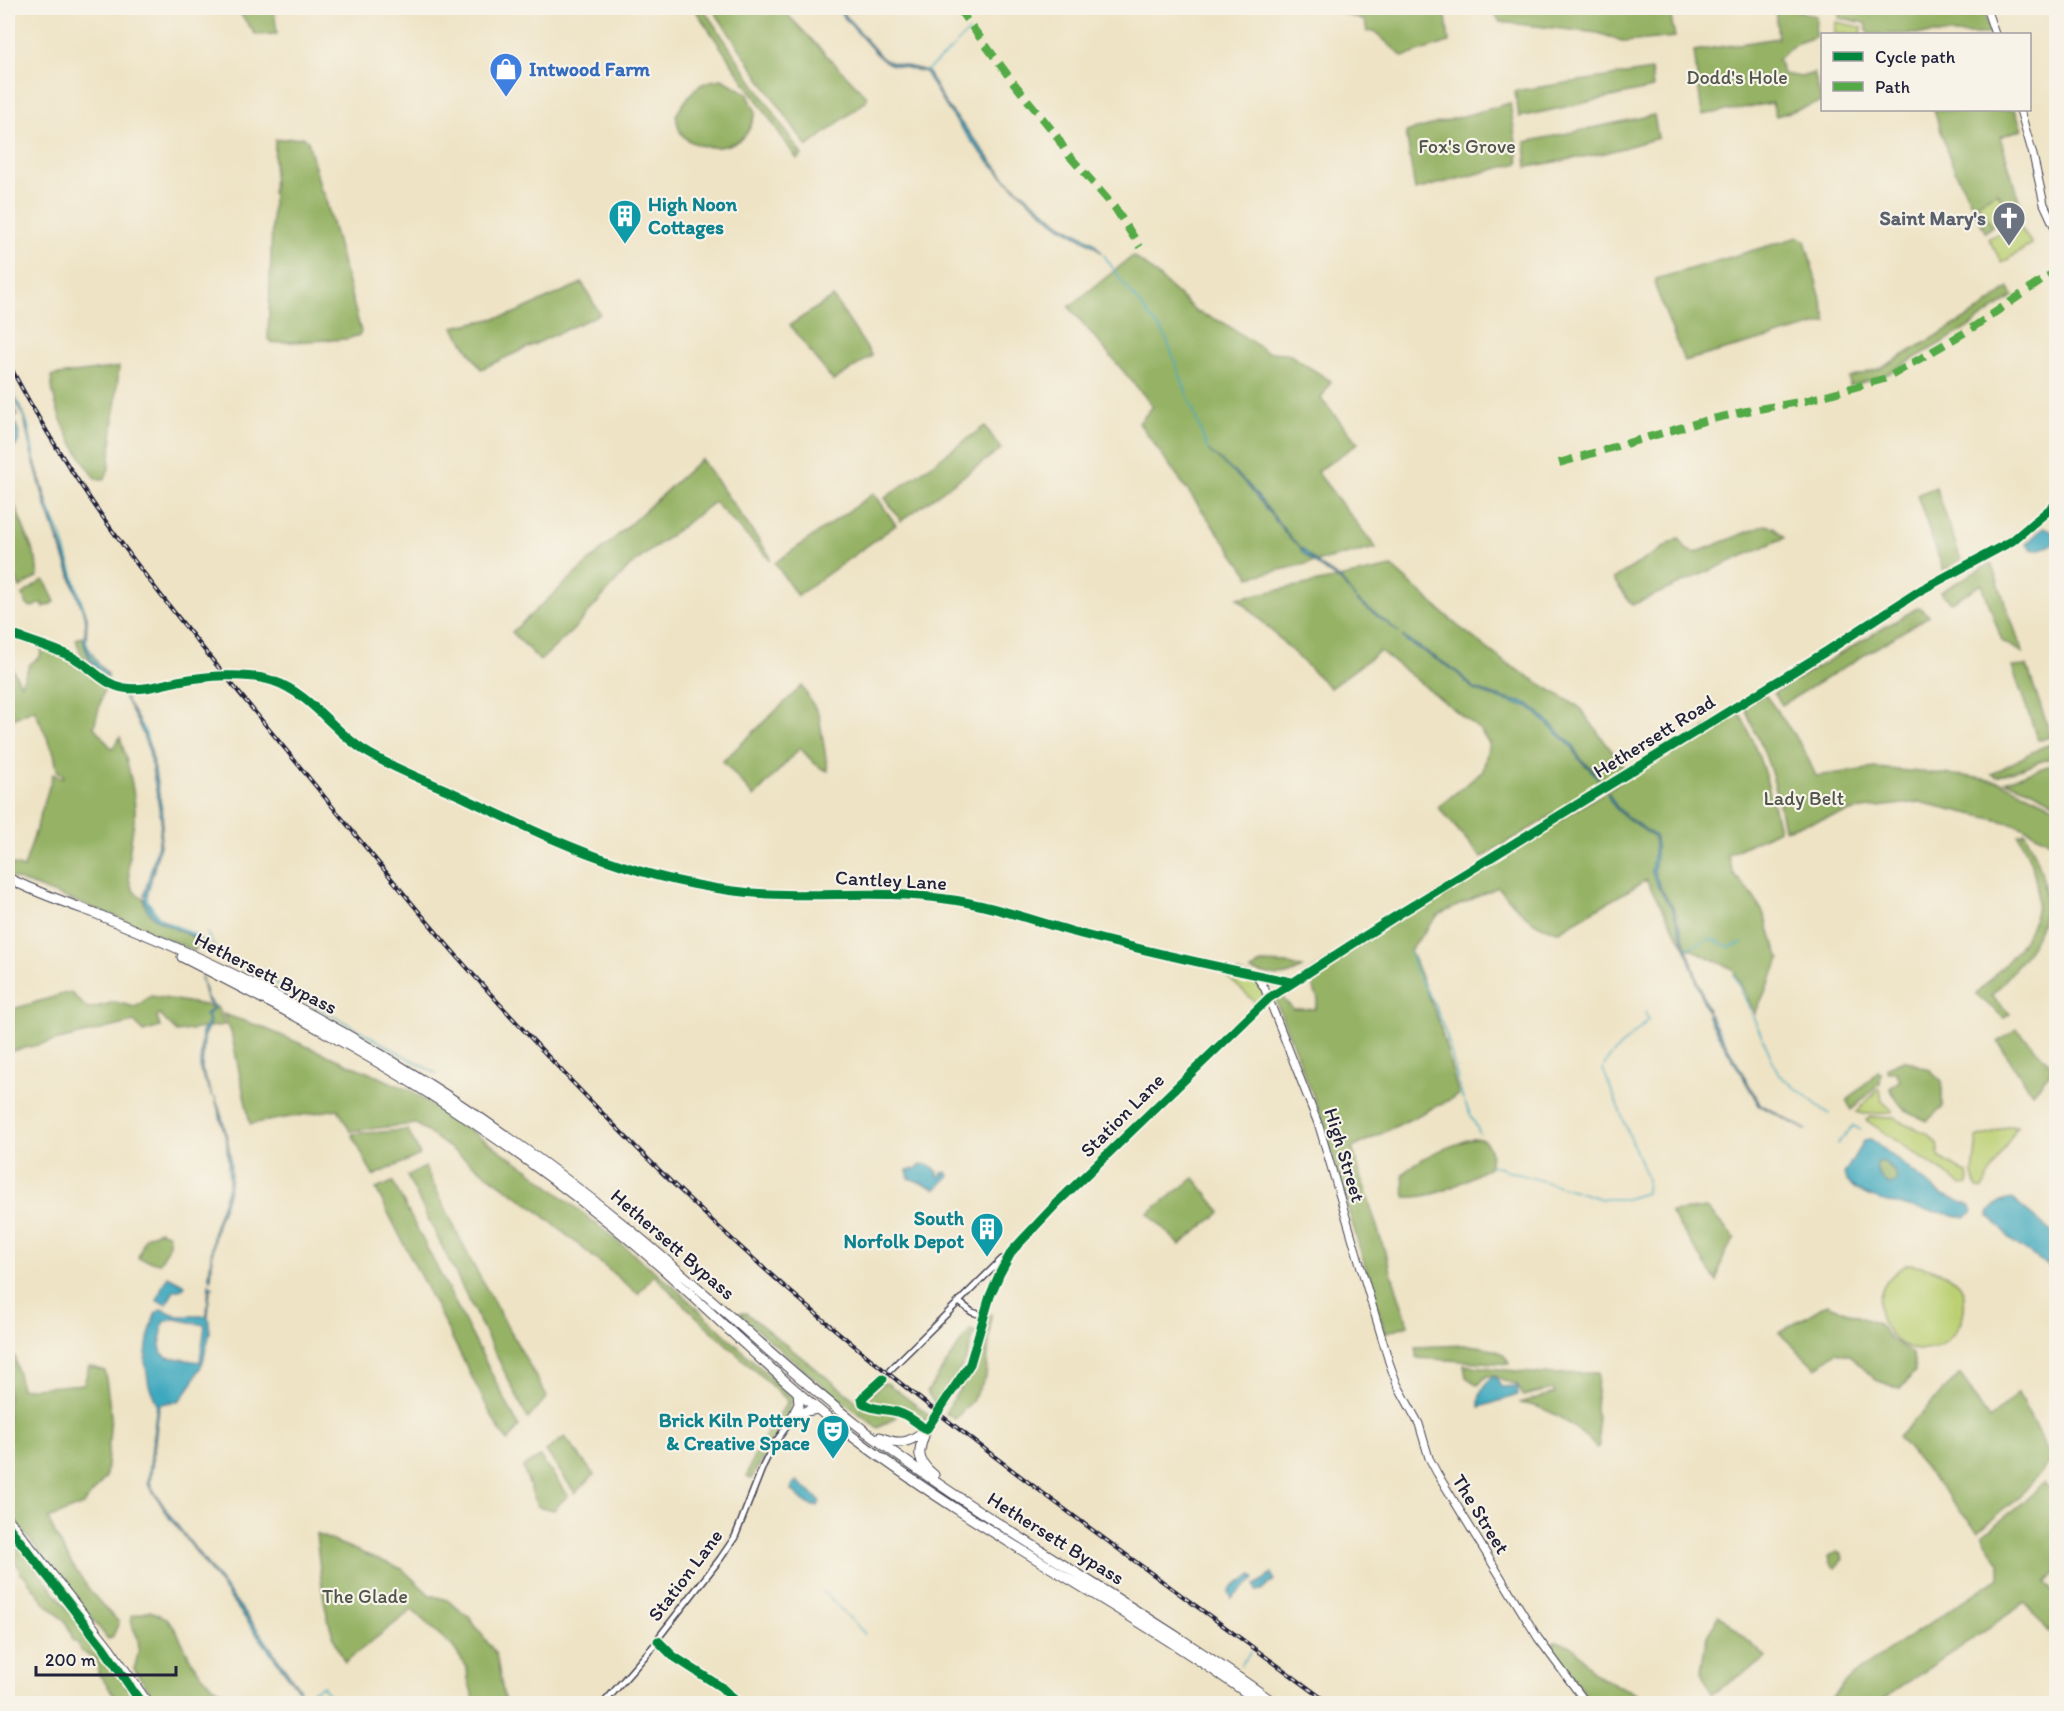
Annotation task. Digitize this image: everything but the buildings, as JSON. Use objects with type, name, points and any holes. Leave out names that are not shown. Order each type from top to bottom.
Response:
[{"type":"highway","name":"Hethersett Bypass","points":[[8,880],[168,949],[331,1035],[437,1099],[506,1145],[606,1220],[650,1257],[798,1392],[891,1464],[958,1511],[1147,1625],[1262,1704]]},
{"type":"highway","name":"Hethersett Bypass","points":[[8,880],[104,917],[229,972],[333,1027],[442,1093],[514,1141],[617,1219],[765,1349],[855,1423],[964,1502],[1172,1632],[1276,1704]]},
{"type":"highway","points":[[790,1422],[798,1404],[798,1392]]},
{"type":"highway","points":[[790,1422],[806,1411],[818,1409]]},
{"type":"highway","points":[[855,1423],[881,1438],[898,1443],[910,1441],[928,1427]]},
{"type":"highway","points":[[928,1427],[919,1450],[923,1464],[964,1502]]},
{"type":"main road","points":[[8,1518],[110,1648],[149,1704]]},
{"type":"street","points":[[1986,8],[1995,33]]},
{"type":"street","points":[[2020,111],[2044,204],[2056,230]]},
{"type":"street","name":"Hethersett Road","points":[[1269,998],[1291,982],[1765,687],[1827,651],[1921,590],[2013,541],[2056,504]]},
{"type":"street","name":"Cantley Lane","points":[[8,633],[73,657],[103,680],[120,687],[134,688],[192,679],[224,677],[271,680],[293,691],[366,752],[492,811],[597,857],[626,867],[742,892],[888,895],[946,899],[978,905],[1103,940],[1291,982]]},
{"type":"street","points":[[1254,975],[1264,987],[1269,998]]},
{"type":"street","name":"Station Lane","points":[[928,1427],[970,1364],[990,1296],[1006,1262],[1026,1235],[1269,998]]},
{"type":"street","name":"High Street","points":[[1269,998],[1319,1126],[1379,1326]]},
{"type":"street","name":"Station Lane","points":[[890,1370],[998,1261],[1002,1259],[1006,1262]]},
{"type":"street","points":[[959,1302],[972,1312],[985,1316]]},
{"type":"street","name":"The Street","points":[[1379,1326],[1397,1384],[1418,1422],[1429,1458],[1437,1473],[1538,1638],[1587,1704]]},
{"type":"street","points":[[883,1379],[862,1398],[863,1403],[899,1413],[928,1427]]},
{"type":"street","name":"Station Lane","points":[[603,1704],[658,1641],[720,1559],[742,1520],[757,1478],[774,1444],[790,1422]]},
{"type":"green space","points":[[236,8],[274,8],[277,34],[256,35]]},
{"type":"green space","points":[[694,8],[703,8],[802,155],[797,159]]},
{"type":"green space","points":[[712,8],[781,8],[867,97],[866,101],[807,147]]},
{"type":"green space","points":[[1327,8],[1445,8],[1449,42],[1403,57],[1374,31],[1367,32],[1365,21]]},
{"type":"green space","name":"Dodd's Hole","points":[[1491,8],[1669,8],[1675,37],[1625,42],[1598,33],[1500,22]]},
{"type":"green space","name":"Dodd's Hole","points":[[1775,8],[1788,8],[1816,16],[1815,37],[1795,44],[1778,59],[1783,74],[1801,77],[1814,73],[1821,102],[1776,116],[1772,103],[1702,115],[1694,51],[1778,38]]},
{"type":"green space","points":[[1858,8],[1950,8],[1951,13],[1968,17],[1983,10],[1991,33],[1868,33],[1865,23],[1839,18],[1839,11]]},
{"type":"green space","points":[[1836,22],[1862,27],[1861,33],[1834,33]]},
{"type":"green space","name":"Fox's Grove","points":[[1651,70],[1653,88],[1519,117],[1515,91]]},
{"type":"green space","points":[[722,79],[747,93],[756,112],[751,126],[740,140],[732,144],[713,147],[695,144],[681,133],[676,115],[699,86]]},
{"type":"green space","name":"Fox's Grove","points":[[1510,103],[1519,163],[1415,190],[1406,132]]},
{"type":"green space","points":[[1934,111],[2015,111],[2022,129],[2000,137],[2022,210],[2012,214],[1997,192],[1977,203],[1992,226],[1985,232],[1951,162]]},
{"type":"green space","name":"Fox's Grove","points":[[1654,115],[1658,138],[1605,153],[1527,167],[1525,142]]},
{"type":"green space","points":[[303,137],[308,141],[321,190],[324,193],[361,332],[347,339],[272,343],[268,339],[275,140]]},
{"type":"green space","points":[[1997,192],[2012,214],[1992,226],[1977,203]]},
{"type":"green space","points":[[2019,226],[2032,244],[2002,263],[1988,238]]},
{"type":"green space","points":[[1798,237],[1805,240],[1827,322],[1684,361],[1655,286],[1656,279]]},
{"type":"green space","points":[[1133,256],[1197,312],[1224,323],[1267,352],[1287,353],[1331,381],[1321,399],[1358,443],[1317,472],[1376,548],[1250,577],[1139,423],[1153,406],[1069,307]]},
{"type":"green space","points":[[582,283],[600,314],[481,369],[453,327],[510,315]]},
{"type":"green space","points":[[2009,288],[2013,296],[1967,328],[1884,376],[1850,386],[1849,378],[1881,368],[1980,310]]},
{"type":"green space","points":[[833,297],[872,356],[833,381],[790,325]]},
{"type":"green space","points":[[119,367],[109,468],[105,479],[96,479],[60,418],[51,376]]},
{"type":"green space","points":[[985,426],[1001,449],[901,521],[885,498]]},
{"type":"green space","points":[[701,459],[770,556],[770,560],[714,502],[629,567],[573,630],[540,661],[512,632]]},
{"type":"green space","points":[[1936,487],[1961,560],[1943,570],[1917,495]]},
{"type":"green space","points":[[8,488],[36,559],[38,576],[20,588],[8,559]]},
{"type":"green space","points":[[874,493],[896,525],[797,596],[775,563]]},
{"type":"green space","points":[[1765,525],[1774,527],[1784,538],[1632,605],[1613,579],[1679,538],[1687,550],[1695,553]]},
{"type":"green space","points":[[1991,563],[2023,653],[2002,641],[1982,584],[1951,602],[1940,592]]},
{"type":"green space","points":[[1392,567],[1458,626],[1506,663],[1579,707],[1626,770],[1482,858],[1438,807],[1483,771],[1489,743],[1480,730],[1380,651],[1330,688],[1238,598]]},
{"type":"green space","points":[[43,580],[55,602],[44,607],[42,603],[32,607],[28,606],[22,595]]},
{"type":"green space","points":[[1919,607],[1929,616],[1782,705],[1774,693]]},
{"type":"green space","points":[[82,637],[99,665],[108,674],[94,727],[112,749],[120,737],[132,782],[135,810],[129,858],[130,883],[135,892],[143,898],[151,915],[197,941],[195,951],[111,915],[8,876],[8,863],[24,868],[53,774],[62,778],[64,776],[57,770],[54,753],[34,709],[8,721],[8,653],[9,663],[21,684],[30,664],[40,657],[42,648],[83,662],[76,639]]},
{"type":"green space","points":[[2027,666],[2051,737],[2038,740],[2012,667]]},
{"type":"green space","points":[[802,686],[819,715],[828,771],[816,765],[800,748],[754,797],[723,761]]},
{"type":"green space","name":"Lady Belt","points":[[1764,693],[1802,746],[1816,776],[1876,768],[1965,776],[2001,782],[2056,807],[2056,845],[2019,825],[1919,802],[1862,809],[1784,829],[1771,771],[1745,705]]},
{"type":"green space","points":[[1734,711],[1740,714],[1759,756],[1779,830],[1727,855],[1735,876],[1751,893],[1763,912],[1780,959],[1755,1014],[1733,969],[1684,946],[1646,880],[1559,931],[1532,921],[1498,887],[1438,915],[1410,950],[1438,1019],[1459,1095],[1352,1148],[1408,1325],[1385,1333],[1318,1108],[1276,997],[1283,992],[1284,1000],[1293,1009],[1315,1009],[1318,999],[1310,980],[1302,982],[1301,978],[1483,868]]},
{"type":"green space","points":[[2056,744],[2056,756],[1997,777],[1992,774],[2040,748]]},
{"type":"green space","points":[[2056,763],[2056,803],[2029,789],[2005,781]]},
{"type":"green space","points":[[2025,833],[2037,859],[2043,881],[2045,902],[2042,921],[2035,939],[2024,957],[1991,996],[2010,1014],[2004,1018],[1976,994],[2011,957],[2033,923],[2037,904],[2036,884],[2030,861],[2018,835]]},
{"type":"green space","points":[[1261,963],[1289,964],[1302,968],[1283,976],[1251,971]]},
{"type":"green space","points":[[1218,968],[1252,978],[1261,987],[1264,995],[1257,1004]]},
{"type":"green space","points":[[70,992],[88,1009],[115,1002],[135,1007],[151,996],[217,1007],[225,1025],[177,1032],[160,1015],[157,1017],[160,1027],[144,1032],[134,1022],[8,1052],[8,1037],[12,1035],[13,1009]]},
{"type":"green space","points":[[223,1014],[259,1026],[409,1090],[528,1169],[673,1286],[793,1398],[781,1427],[751,1479],[747,1477],[754,1457],[787,1403],[786,1399],[654,1275],[638,1294],[534,1208],[416,1124],[350,1131],[338,1109],[250,1124],[231,1032]]},
{"type":"green space","points":[[2017,1029],[2054,1068],[2032,1093],[1998,1042]]},
{"type":"green space","points":[[1904,1060],[1930,1070],[1942,1081],[1942,1108],[1927,1121],[1904,1109],[1890,1088],[1900,1080],[1896,1072],[1887,1072],[1887,1067]]},
{"type":"green space","points":[[1878,1071],[1881,1073],[1880,1084],[1851,1110],[1847,1101]]},
{"type":"green space","points":[[1880,1089],[1882,1101],[1892,1110],[1892,1113],[1857,1112],[1876,1091]]},
{"type":"green space","points":[[1871,1117],[1894,1118],[1928,1134],[1937,1144],[1939,1157],[1967,1174],[1968,1184],[1962,1185],[1866,1120]]},
{"type":"green space","points":[[2009,1126],[2017,1126],[1982,1189],[1977,1188],[1973,1174],[1977,1138]]},
{"type":"green space","points":[[408,1130],[420,1155],[373,1176],[352,1134]]},
{"type":"green space","points":[[1473,1138],[1487,1143],[1491,1156],[1489,1167],[1459,1184],[1438,1192],[1405,1197],[1403,1175],[1410,1168],[1435,1152]]},
{"type":"green space","points":[[1885,1162],[1896,1174],[1897,1180],[1893,1184],[1888,1185],[1879,1175],[1876,1163]]},
{"type":"green space","points":[[425,1167],[471,1261],[547,1397],[528,1419],[407,1176]]},
{"type":"green space","points":[[1194,1178],[1221,1212],[1180,1245],[1148,1213]]},
{"type":"green space","points":[[393,1182],[519,1427],[508,1441],[498,1428],[376,1189]]},
{"type":"green space","points":[[1707,1208],[1735,1239],[1723,1259],[1717,1282],[1670,1212]]},
{"type":"green space","points":[[159,1231],[168,1234],[169,1246],[159,1263],[138,1258],[145,1237]]},
{"type":"green space","points":[[1908,1264],[1949,1276],[1962,1288],[1964,1298],[1960,1324],[1944,1343],[1925,1350],[1907,1347],[1892,1336],[1882,1319],[1879,1301],[1887,1281]]},
{"type":"green space","points":[[1827,1304],[1878,1324],[1890,1338],[1913,1354],[1915,1371],[1900,1389],[1876,1380],[1849,1355],[1836,1352],[1816,1368],[1779,1333]]},
{"type":"green space","points":[[740,1313],[746,1313],[865,1408],[896,1414],[896,1417],[878,1428],[823,1386]]},
{"type":"green space","points":[[991,1314],[986,1377],[972,1401],[955,1419],[945,1413],[973,1367],[987,1317]]},
{"type":"green space","points":[[971,1330],[975,1332],[965,1362],[936,1406],[927,1392]]},
{"type":"green space","points":[[1467,1345],[1497,1351],[1506,1358],[1509,1364],[1417,1358],[1415,1347]]},
{"type":"green space","points":[[8,1352],[15,1357],[21,1389],[84,1384],[89,1366],[105,1371],[111,1416],[106,1477],[83,1505],[48,1519],[78,1574],[107,1611],[119,1622],[113,1636],[108,1639],[8,1512]]},
{"type":"green space","points":[[1464,1365],[1542,1374],[1598,1373],[1596,1409],[1600,1445],[1597,1448],[1571,1425],[1552,1413],[1519,1403],[1555,1393],[1553,1389],[1523,1396],[1517,1384],[1503,1381],[1494,1375],[1487,1376],[1478,1385],[1466,1377]]},
{"type":"green space","points":[[1960,1374],[1989,1420],[2018,1393],[2052,1460],[2018,1498],[1978,1531],[1898,1437]]},
{"type":"green space","points":[[883,1383],[887,1383],[929,1415],[924,1421],[901,1410],[868,1403],[867,1399]]},
{"type":"green space","points":[[565,1437],[594,1475],[575,1493],[546,1451]]},
{"type":"green space","points":[[540,1457],[568,1495],[554,1510],[537,1506],[523,1467]]},
{"type":"green space","points":[[2044,1483],[2056,1495],[2056,1572],[2045,1583],[2056,1596],[2056,1640],[2025,1603],[1877,1703],[1826,1703],[1858,1671],[1999,1577],[1999,1562],[1982,1535]]},
{"type":"green space","points":[[8,1532],[109,1659],[140,1703],[120,1703],[98,1673],[97,1661],[80,1651],[78,1643],[72,1640],[64,1620],[46,1604],[25,1576],[20,1574],[19,1567],[8,1556]]},
{"type":"green space","name":"The Glade","points":[[316,1534],[402,1569],[430,1595],[447,1600],[469,1617],[496,1654],[505,1703],[475,1703],[467,1668],[453,1647],[412,1610],[345,1662],[327,1616]]},
{"type":"green space","points":[[1837,1552],[1842,1555],[1843,1559],[1835,1568],[1829,1562],[1828,1556]]},
{"type":"green space","points":[[150,1611],[167,1618],[177,1632],[193,1664],[211,1685],[243,1702],[280,1694],[296,1697],[299,1703],[158,1703],[134,1669],[139,1644],[131,1616]]},
{"type":"green space","points":[[1719,1615],[1767,1658],[1712,1694],[1701,1671],[1707,1636]]},
{"type":"green space","points":[[1555,1642],[1564,1643],[1575,1649],[1597,1675],[1643,1699],[1632,1703],[1592,1703],[1549,1645]]},
{"type":"water","points":[[836,8],[839,8],[882,58],[927,71],[945,103],[1008,181],[984,156],[952,116],[925,72],[890,64],[881,59]]},
{"type":"water","points":[[1008,181],[1062,225],[1092,241],[1102,253],[1060,226]]},
{"type":"water","points":[[8,382],[26,419],[33,455],[50,512],[87,617],[86,646],[92,661],[104,671],[109,679],[90,662],[84,645],[86,620],[46,506],[32,455],[24,418]]},
{"type":"water","points":[[11,405],[14,406],[17,415],[12,419],[18,433],[15,447],[7,421]]},
{"type":"water","points":[[1208,450],[1248,484],[1296,543],[1291,540],[1246,484]]},
{"type":"water","points":[[2044,527],[2056,536],[2056,544],[2036,550],[2029,548],[2026,544]]},
{"type":"water","points":[[1299,545],[1322,567],[1341,579],[1355,598],[1400,633],[1358,602],[1341,581],[1321,568],[1303,553]]},
{"type":"water","points":[[1402,636],[1457,671],[1475,689],[1529,704],[1574,746],[1580,759],[1591,768],[1601,782],[1579,760],[1573,748],[1528,706],[1474,690],[1455,671],[1406,641]]},
{"type":"water","points":[[124,696],[142,727],[151,750],[163,816],[160,845],[147,896],[144,895],[160,837],[161,818],[149,751]]},
{"type":"water","points":[[1607,791],[1616,806],[1627,817],[1655,836],[1657,844],[1654,872],[1661,889],[1673,907],[1707,1012],[1672,908],[1658,887],[1651,871],[1654,838],[1619,812],[1613,806]]},
{"type":"water","points":[[144,898],[147,898],[154,913],[168,923],[200,938],[202,952],[195,938],[156,919],[146,906]]},
{"type":"water","points":[[201,976],[207,998],[215,1007],[208,1015],[210,1022],[204,1036],[202,1070],[213,1097],[200,1070],[202,1033],[208,1021],[205,1014],[213,1008],[206,999]]},
{"type":"water","points":[[1709,1014],[1760,1104],[1806,1130],[1759,1105],[1707,1015]]},
{"type":"water","points":[[215,1097],[226,1132],[231,1170],[228,1193],[215,1234],[211,1280],[209,1277],[214,1229],[229,1184],[227,1143]]},
{"type":"water","points":[[1871,1139],[1941,1194],[1971,1206],[1973,1211],[1966,1217],[1958,1216],[1894,1204],[1861,1192],[1850,1184],[1844,1174],[1864,1140]],"holes":[[[1880,1161],[1890,1166],[1895,1173],[1897,1180],[1893,1184],[1888,1185],[1881,1178],[1876,1166],[1876,1163]]]},
{"type":"water","points":[[921,1164],[928,1165],[938,1172],[938,1176],[947,1172],[949,1176],[936,1189],[909,1178],[907,1170],[916,1169]]},
{"type":"water","points":[[2012,1199],[2056,1236],[2056,1271],[2013,1242],[1993,1219],[1988,1217],[1988,1213],[1996,1205]]},
{"type":"water","points":[[168,1276],[185,1285],[182,1289],[174,1291],[166,1304],[157,1301]]},
{"type":"water","points":[[209,1284],[213,1288],[210,1289],[208,1316],[210,1332],[203,1362],[182,1398],[161,1404],[159,1407],[150,1482],[173,1520],[261,1634],[299,1691],[170,1519],[148,1483],[157,1404],[149,1386],[145,1361],[154,1317],[162,1309],[178,1316],[207,1316]],"holes":[[[175,1319],[205,1325],[200,1362],[167,1357],[162,1353],[160,1346],[163,1322]]]},
{"type":"water","points":[[1492,1377],[1496,1377],[1501,1387],[1517,1386],[1518,1395],[1480,1407],[1480,1395]]},
{"type":"water","points":[[797,1481],[820,1501],[818,1506],[806,1503],[791,1490]]},
{"type":"water","points":[[1272,1574],[1274,1580],[1262,1590],[1256,1591],[1255,1585]]},
{"type":"water","points":[[1252,1575],[1255,1579],[1232,1598],[1229,1593],[1231,1588]]},
{"type":"waterway","points":[[957,43],[969,31]]},
{"type":"waterway","points":[[926,71],[955,46]]},
{"type":"waterway","points":[[1104,255],[1122,282],[1165,335],[1208,450]]},
{"type":"waterway","points":[[8,382],[28,425],[35,462]]},
{"type":"waterway","points":[[48,507],[61,535],[84,610]]},
{"type":"waterway","points":[[85,637],[90,652],[104,676]]},
{"type":"waterway","points":[[116,689],[123,696]]},
{"type":"waterway","points":[[143,728],[147,740]]},
{"type":"waterway","points":[[147,894],[147,900],[160,918]]},
{"type":"waterway","points":[[167,922],[197,936]]},
{"type":"waterway","points":[[206,931],[216,950],[437,1074]]},
{"type":"waterway","points":[[1688,948],[1711,939],[1730,947],[1742,943]]},
{"type":"waterway","points":[[1410,951],[1416,972],[1435,1005],[1447,1037],[1462,1097],[1480,1134]]},
{"type":"waterway","points":[[1734,974],[1779,1075],[1829,1114]]},
{"type":"waterway","points":[[1490,1165],[1602,1199],[1626,1199],[1646,1193],[1647,1179],[1603,1069],[1607,1060],[1648,1020],[1645,1011]]},
{"type":"waterway","points":[[1837,1144],[1853,1126],[1860,1129]]},
{"type":"waterway","points":[[823,1591],[865,1634]]},
{"type":"waterway","points":[[1241,1665],[1251,1652]]},
{"type":"waterway","points":[[300,1692],[303,1695],[323,1686],[334,1704]]},
{"type":"waterway","points":[[957,1692],[965,1704]]},
{"type":"railway","points":[[8,362],[70,468],[139,567],[176,615],[440,937],[500,1005],[618,1129],[784,1286],[916,1396],[1053,1501],[1330,1704]]},
{"type":"marked path","points":[[958,8],[1056,135],[1066,152],[1115,208],[1140,247]]},
{"type":"marked path","points":[[1559,463],[1704,421],[1805,401],[1887,378],[1969,330],[2056,271]]},
{"type":"cycle path","points":[[883,1379],[862,1398],[863,1403],[905,1415],[926,1430],[970,1364],[990,1296],[1012,1251],[1059,1201],[1269,998],[1399,914],[1827,651],[1921,590],[2012,541],[2056,504]]},
{"type":"cycle path","points":[[8,633],[72,657],[109,683],[124,688],[144,688],[213,676],[251,676],[273,681],[298,694],[353,743],[387,764],[559,842],[656,876],[750,893],[879,894],[924,896],[964,902],[1136,948],[1291,982]]},
{"type":"cycle path","points":[[8,1526],[103,1647],[142,1704]]},
{"type":"cycle path","points":[[658,1641],[673,1656],[721,1687],[739,1704]]},
{"type":"place","name":"Intwood Farm","points":[[506,98]]},
{"type":"place","name":"High Noon Cottages","points":[[625,245]]},
{"type":"place","name":"Saint Mary's","points":[[2009,247]]},
{"type":"place","name":"South Norfolk Depot","points":[[987,1258]]},
{"type":"place","name":"Brick Kiln Pottery & Creative Space","points":[[833,1460]]}]
